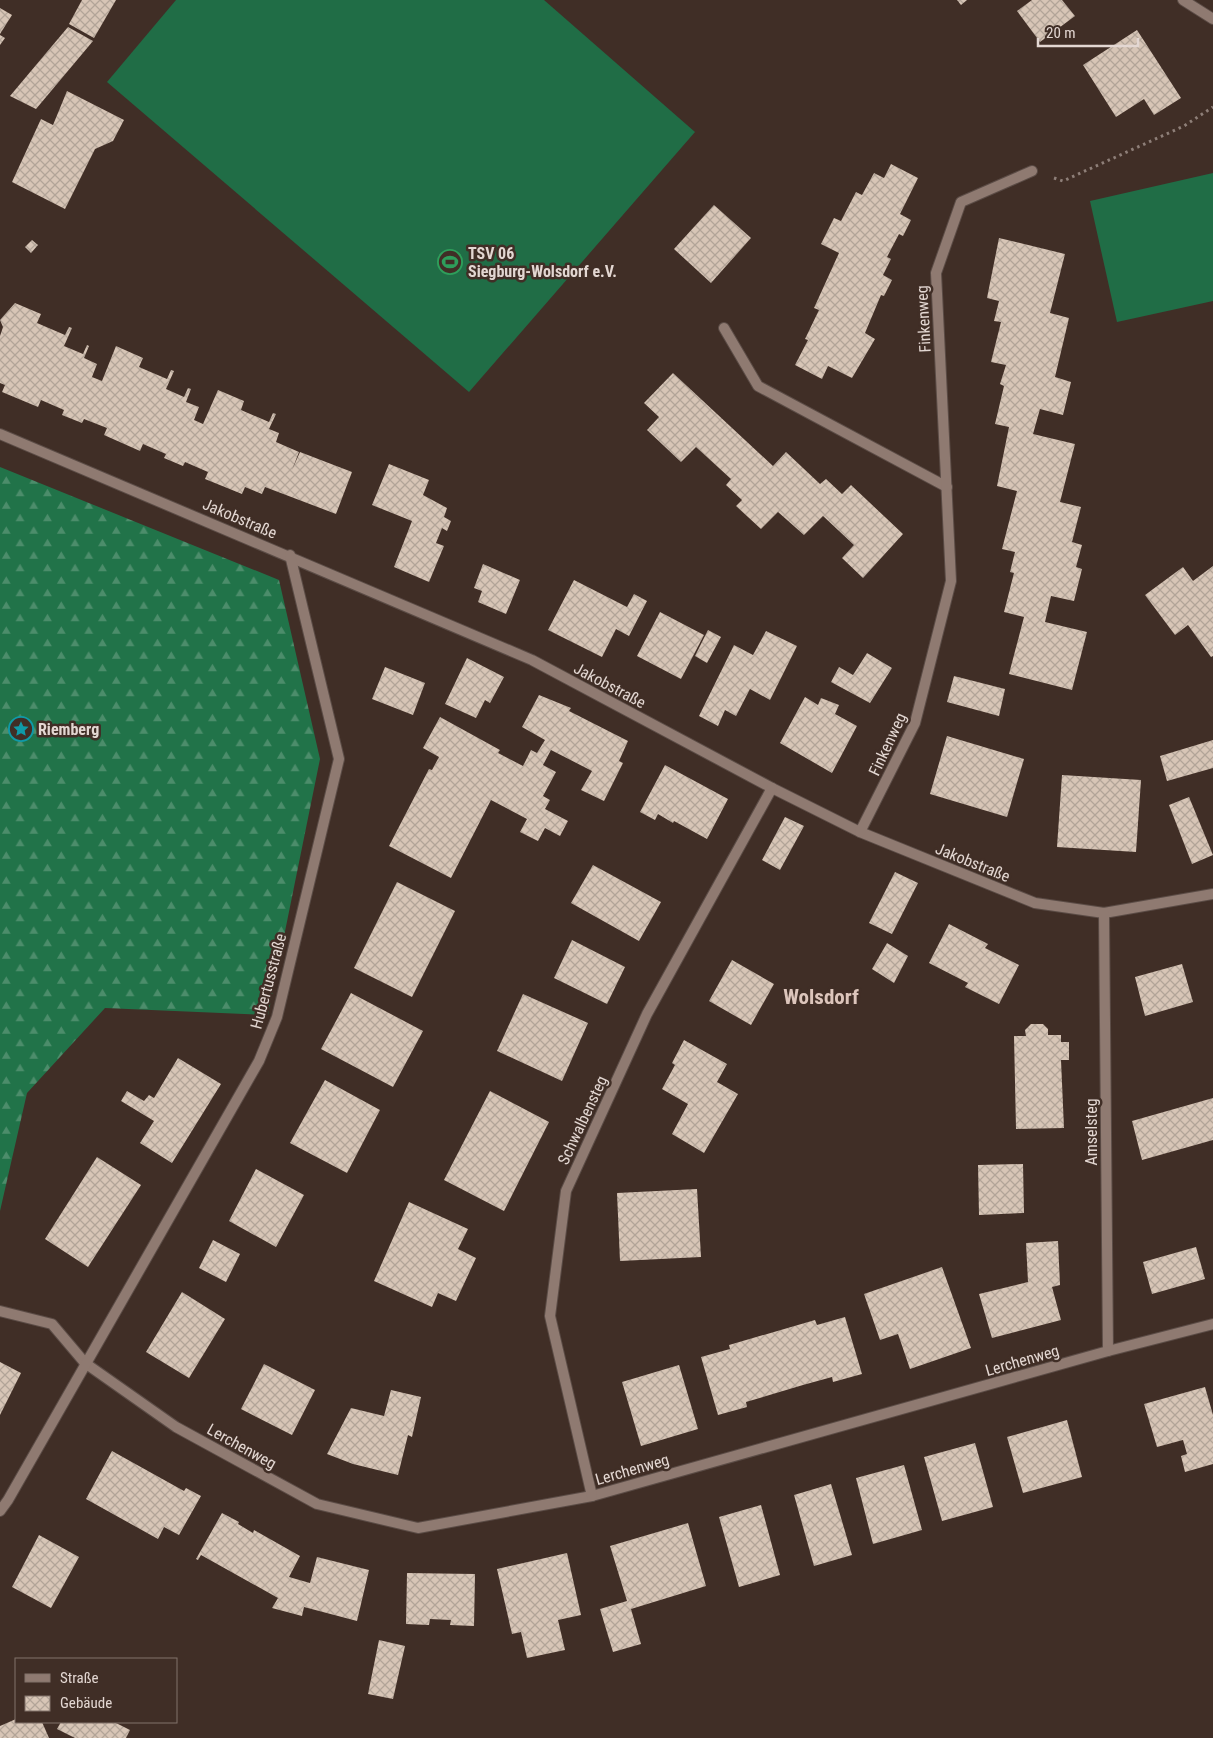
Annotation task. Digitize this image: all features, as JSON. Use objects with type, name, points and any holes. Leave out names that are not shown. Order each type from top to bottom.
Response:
[{"type":"street","points":[[1183,0],[1213,19]]},
{"type":"street","name":"Finkenweg","points":[[860,832],[915,723],[951,581],[936,273],[961,202],[1032,171]]},
{"type":"street","points":[[724,328],[758,386],[947,487]]},
{"type":"street","name":"Jakobstraße","points":[[0,434],[290,555],[532,660],[772,788],[860,832],[1035,903],[1104,913],[1213,894]]},
{"type":"street","name":"Hubertusstraße","points":[[0,1511],[259,1061],[277,1017],[339,760],[290,555]]},
{"type":"street","name":"Schwalbensteg","points":[[592,1496],[550,1316],[566,1191],[647,1014],[772,788]]},
{"type":"street","name":"Amselsteg","points":[[1104,913],[1108,1351]]},
{"type":"street","points":[[0,1311],[52,1324],[85,1363]]},
{"type":"street","name":"Lerchenweg","points":[[85,1363],[176,1427],[318,1504],[418,1528],[592,1496],[1108,1351],[1213,1324]]},
{"type":"path","points":[[1032,171],[1063,181],[1184,126],[1213,108]]},
{"type":"green space","name":"TSV 06 Siegburg-Wolsdorf e.V.","points":[[176,0],[544,0],[695,132],[469,392],[107,82]]},
{"type":"green space","points":[[1213,173],[1213,301],[1117,322],[1090,201]]},
{"type":"green space","points":[[0,467],[279,580],[320,759],[268,1015],[105,1008],[27,1093],[0,1211]]},
{"type":"building","points":[[82,0],[116,0],[94,38],[69,24]]},
{"type":"building","points":[[957,0],[967,0],[961,5]]},
{"type":"building","points":[[1032,0],[1062,0],[1075,16],[1040,42],[1017,11]]},
{"type":"building","points":[[0,8],[12,15],[0,34]]},
{"type":"building","points":[[68,27],[93,41],[36,109],[10,96]]},
{"type":"building","points":[[1137,30],[1181,98],[1154,115],[1144,99],[1116,117],[1083,65]]},
{"type":"building","points":[[0,35],[5,38],[0,45]]},
{"type":"building","points":[[67,91],[124,120],[113,141],[95,149],[65,209],[12,182],[41,119],[53,125]]},
{"type":"building","points":[[891,164],[918,178],[900,214],[911,220],[903,236],[899,234],[887,257],[891,259],[883,275],[892,280],[884,296],[881,295],[865,333],[875,339],[852,378],[828,366],[822,379],[795,365],[808,340],[805,339],[819,310],[814,308],[839,253],[821,244],[834,218],[841,221],[856,192],[862,195],[874,173],[884,178]]},
{"type":"building","points":[[714,205],[751,238],[711,283],[674,249]]},
{"type":"building","points":[[999,238],[1065,254],[1050,313],[1069,318],[1055,377],[1071,382],[1063,415],[1040,409],[1033,434],[1075,444],[1060,502],[1081,507],[1072,542],[1082,545],[1076,567],[1082,569],[1074,601],[1051,596],[1045,622],[1087,632],[1072,690],[1009,674],[1024,617],[1004,612],[1014,573],[1010,572],[1015,552],[1002,549],[1017,491],[997,486],[1009,427],[995,424],[1004,386],[1000,384],[1006,365],[991,362],[1001,322],[994,321],[999,301],[987,298]]},
{"type":"building","points":[[32,240],[38,245],[31,253],[25,247]]},
{"type":"building","points":[[15,303],[41,314],[37,323],[65,335],[69,327],[72,328],[64,346],[83,354],[87,345],[89,346],[84,358],[97,364],[92,377],[102,381],[116,346],[143,358],[139,367],[167,379],[171,370],[174,371],[166,389],[184,397],[188,388],[191,389],[186,402],[199,407],[194,420],[203,424],[218,390],[244,401],[241,410],[269,422],[273,413],[276,414],[269,429],[279,433],[276,442],[299,452],[292,470],[300,452],[352,472],[336,514],[265,487],[262,494],[245,487],[242,494],[205,479],[208,472],[185,462],[183,466],[164,458],[166,454],[143,444],[140,451],[104,435],[107,428],[84,419],[82,423],[62,415],[64,410],[41,400],[38,407],[2,392],[5,385],[0,383],[0,336],[3,327],[0,320]]},
{"type":"building","points":[[673,373],[773,466],[786,452],[820,484],[826,479],[842,494],[851,485],[903,534],[863,578],[842,558],[854,545],[823,516],[804,535],[778,512],[761,529],[736,506],[742,500],[726,485],[731,479],[696,447],[681,462],[647,430],[659,417],[644,403]]},
{"type":"building","points":[[389,464],[429,480],[423,495],[447,508],[444,517],[451,521],[447,531],[442,528],[436,543],[444,546],[429,582],[394,567],[412,521],[372,505]]},
{"type":"building","points":[[483,564],[520,580],[506,614],[478,602],[482,591],[474,588]]},
{"type":"building","points":[[1213,566],[1213,656],[1211,657],[1188,625],[1175,635],[1145,595],[1183,567],[1193,581]]},
{"type":"building","points":[[574,580],[627,607],[634,594],[647,601],[629,636],[616,629],[602,657],[548,630]]},
{"type":"building","points":[[660,612],[704,635],[681,679],[637,656]]},
{"type":"building","points":[[708,630],[721,637],[707,663],[695,656]]},
{"type":"building","points":[[766,631],[797,646],[770,700],[750,689],[736,716],[725,710],[718,726],[699,716],[734,645],[753,655]]},
{"type":"building","points":[[867,653],[892,668],[870,703],[831,682],[839,667],[853,675]]},
{"type":"building","points":[[467,658],[504,677],[490,703],[485,700],[476,718],[445,704]]},
{"type":"building","points":[[385,667],[425,683],[413,715],[372,699]]},
{"type":"building","points":[[954,676],[1005,689],[999,716],[947,702]]},
{"type":"building","points":[[539,695],[571,708],[569,711],[628,741],[619,761],[623,763],[604,801],[581,790],[592,771],[551,750],[543,765],[556,772],[543,796],[550,800],[545,809],[568,821],[560,836],[545,828],[538,841],[520,832],[527,819],[491,800],[451,878],[389,846],[429,769],[432,770],[439,757],[423,748],[440,717],[500,750],[498,753],[523,766],[531,750],[537,753],[545,740],[522,727]]},
{"type":"building","points":[[805,697],[818,705],[821,698],[839,705],[835,714],[857,726],[832,773],[780,743]]},
{"type":"building","points":[[947,736],[1024,759],[1007,817],[930,794]]},
{"type":"building","points":[[1213,740],[1213,768],[1167,781],[1160,756]]},
{"type":"building","points":[[665,765],[728,799],[707,839],[658,814],[655,820],[640,812]]},
{"type":"building","points":[[1062,775],[1141,780],[1136,852],[1057,847]]},
{"type":"building","points":[[1189,797],[1213,855],[1192,864],[1169,805]]},
{"type":"building","points":[[785,817],[804,826],[780,870],[762,860]]},
{"type":"building","points":[[593,865],[661,902],[639,941],[571,903]]},
{"type":"building","points":[[895,872],[918,883],[892,934],[869,923]]},
{"type":"building","points":[[397,882],[455,911],[412,997],[354,968]]},
{"type":"building","points":[[949,924],[988,944],[985,948],[1019,965],[999,1004],[965,987],[968,983],[929,963]]},
{"type":"building","points":[[572,940],[625,967],[607,1004],[554,978]]},
{"type":"building","points":[[887,943],[908,956],[894,983],[872,969]]},
{"type":"building","points":[[732,960],[774,984],[751,1025],[709,1001]]},
{"type":"building","points":[[1182,964],[1193,1002],[1145,1016],[1135,977]]},
{"type":"building","points":[[351,993],[423,1031],[393,1087],[321,1049]]},
{"type":"building","points":[[523,994],[588,1023],[562,1081],[497,1051]]},
{"type":"building","points":[[1031,1024],[1043,1024],[1048,1029],[1048,1035],[1061,1035],[1061,1042],[1069,1042],[1069,1060],[1061,1060],[1064,1128],[1016,1129],[1014,1036],[1026,1036],[1025,1030]]},
{"type":"building","points":[[684,1040],[727,1064],[717,1082],[738,1094],[704,1153],[672,1134],[688,1104],[662,1089],[675,1065],[672,1063]]},
{"type":"building","points":[[178,1058],[221,1084],[172,1163],[140,1143],[154,1121],[121,1101],[127,1091],[144,1101],[149,1095],[154,1098]]},
{"type":"building","points":[[325,1080],[380,1110],[347,1173],[290,1143]]},
{"type":"building","points":[[490,1091],[549,1122],[504,1211],[444,1180]]},
{"type":"building","points":[[1213,1098],[1213,1140],[1142,1160],[1132,1121]]},
{"type":"building","points":[[97,1157],[141,1185],[88,1267],[45,1239]]},
{"type":"building","points":[[1023,1164],[1024,1213],[979,1215],[978,1165]]},
{"type":"building","points":[[256,1169],[304,1195],[276,1247],[229,1221]]},
{"type":"building","points":[[697,1189],[701,1257],[620,1261],[617,1193]]},
{"type":"building","points":[[409,1202],[468,1229],[458,1249],[476,1258],[456,1301],[438,1293],[432,1307],[374,1281]]},
{"type":"building","points":[[213,1240],[240,1254],[226,1282],[199,1268]]},
{"type":"building","points":[[1058,1241],[1060,1285],[1052,1287],[1061,1320],[992,1338],[979,1294],[1028,1282],[1026,1243]]},
{"type":"building","points":[[1196,1247],[1205,1279],[1152,1294],[1143,1262]]},
{"type":"building","points":[[942,1267],[971,1348],[910,1369],[898,1334],[880,1340],[864,1294]]},
{"type":"building","points":[[182,1292],[225,1319],[189,1378],[146,1352]]},
{"type":"building","points":[[845,1317],[862,1374],[833,1382],[832,1377],[803,1385],[746,1402],[747,1407],[718,1415],[701,1357],[730,1349],[729,1345],[815,1320],[817,1325]]},
{"type":"building","points":[[0,1362],[21,1373],[0,1415]]},
{"type":"building","points":[[264,1364],[315,1390],[292,1435],[241,1409]]},
{"type":"building","points":[[679,1365],[698,1429],[641,1446],[622,1382]]},
{"type":"building","points":[[1205,1387],[1213,1415],[1213,1464],[1185,1472],[1181,1456],[1187,1454],[1183,1440],[1157,1447],[1144,1404]]},
{"type":"building","points":[[391,1390],[421,1397],[412,1437],[408,1435],[398,1475],[353,1464],[327,1454],[351,1408],[384,1416]]},
{"type":"building","points":[[1067,1420],[1082,1477],[1023,1493],[1007,1437]]},
{"type":"building","points":[[975,1443],[993,1507],[942,1521],[924,1457]]},
{"type":"building","points":[[112,1451],[184,1491],[186,1488],[201,1496],[179,1535],[164,1527],[158,1539],[86,1499]]},
{"type":"building","points":[[904,1465],[922,1530],[873,1544],[856,1478]]},
{"type":"building","points":[[831,1484],[852,1555],[814,1566],[794,1495]]},
{"type":"building","points":[[761,1505],[780,1575],[739,1587],[719,1517]]},
{"type":"building","points":[[222,1513],[239,1522],[238,1524],[253,1533],[254,1530],[300,1556],[289,1577],[310,1583],[317,1557],[369,1570],[357,1621],[304,1607],[302,1616],[272,1608],[278,1598],[201,1555],[198,1560],[196,1559]]},
{"type":"building","points":[[688,1523],[706,1586],[631,1609],[641,1644],[613,1652],[600,1609],[627,1601],[610,1546]]},
{"type":"building","points":[[39,1535],[79,1557],[51,1608],[12,1587]]},
{"type":"building","points":[[567,1553],[581,1615],[558,1620],[565,1650],[527,1658],[521,1632],[512,1634],[497,1569]]},
{"type":"building","points":[[407,1573],[475,1574],[474,1626],[450,1625],[451,1620],[430,1619],[429,1625],[406,1624]]},
{"type":"building","points":[[379,1640],[405,1646],[393,1699],[368,1694]]},
{"type":"building","points":[[15,1719],[15,1723],[42,1723],[49,1738],[0,1738],[0,1726]]},
{"type":"building","points":[[60,1723],[116,1723],[130,1730],[126,1738],[75,1738],[57,1729]]},
{"type":"place","name":"TSV 06 Siegburg-Wolsdorf e.V.","points":[[450,262]]},
{"type":"place","name":"Riemberg","points":[[21,729]]},
{"type":"district","name":"Wolsdorf","points":[[821,997]]}]
